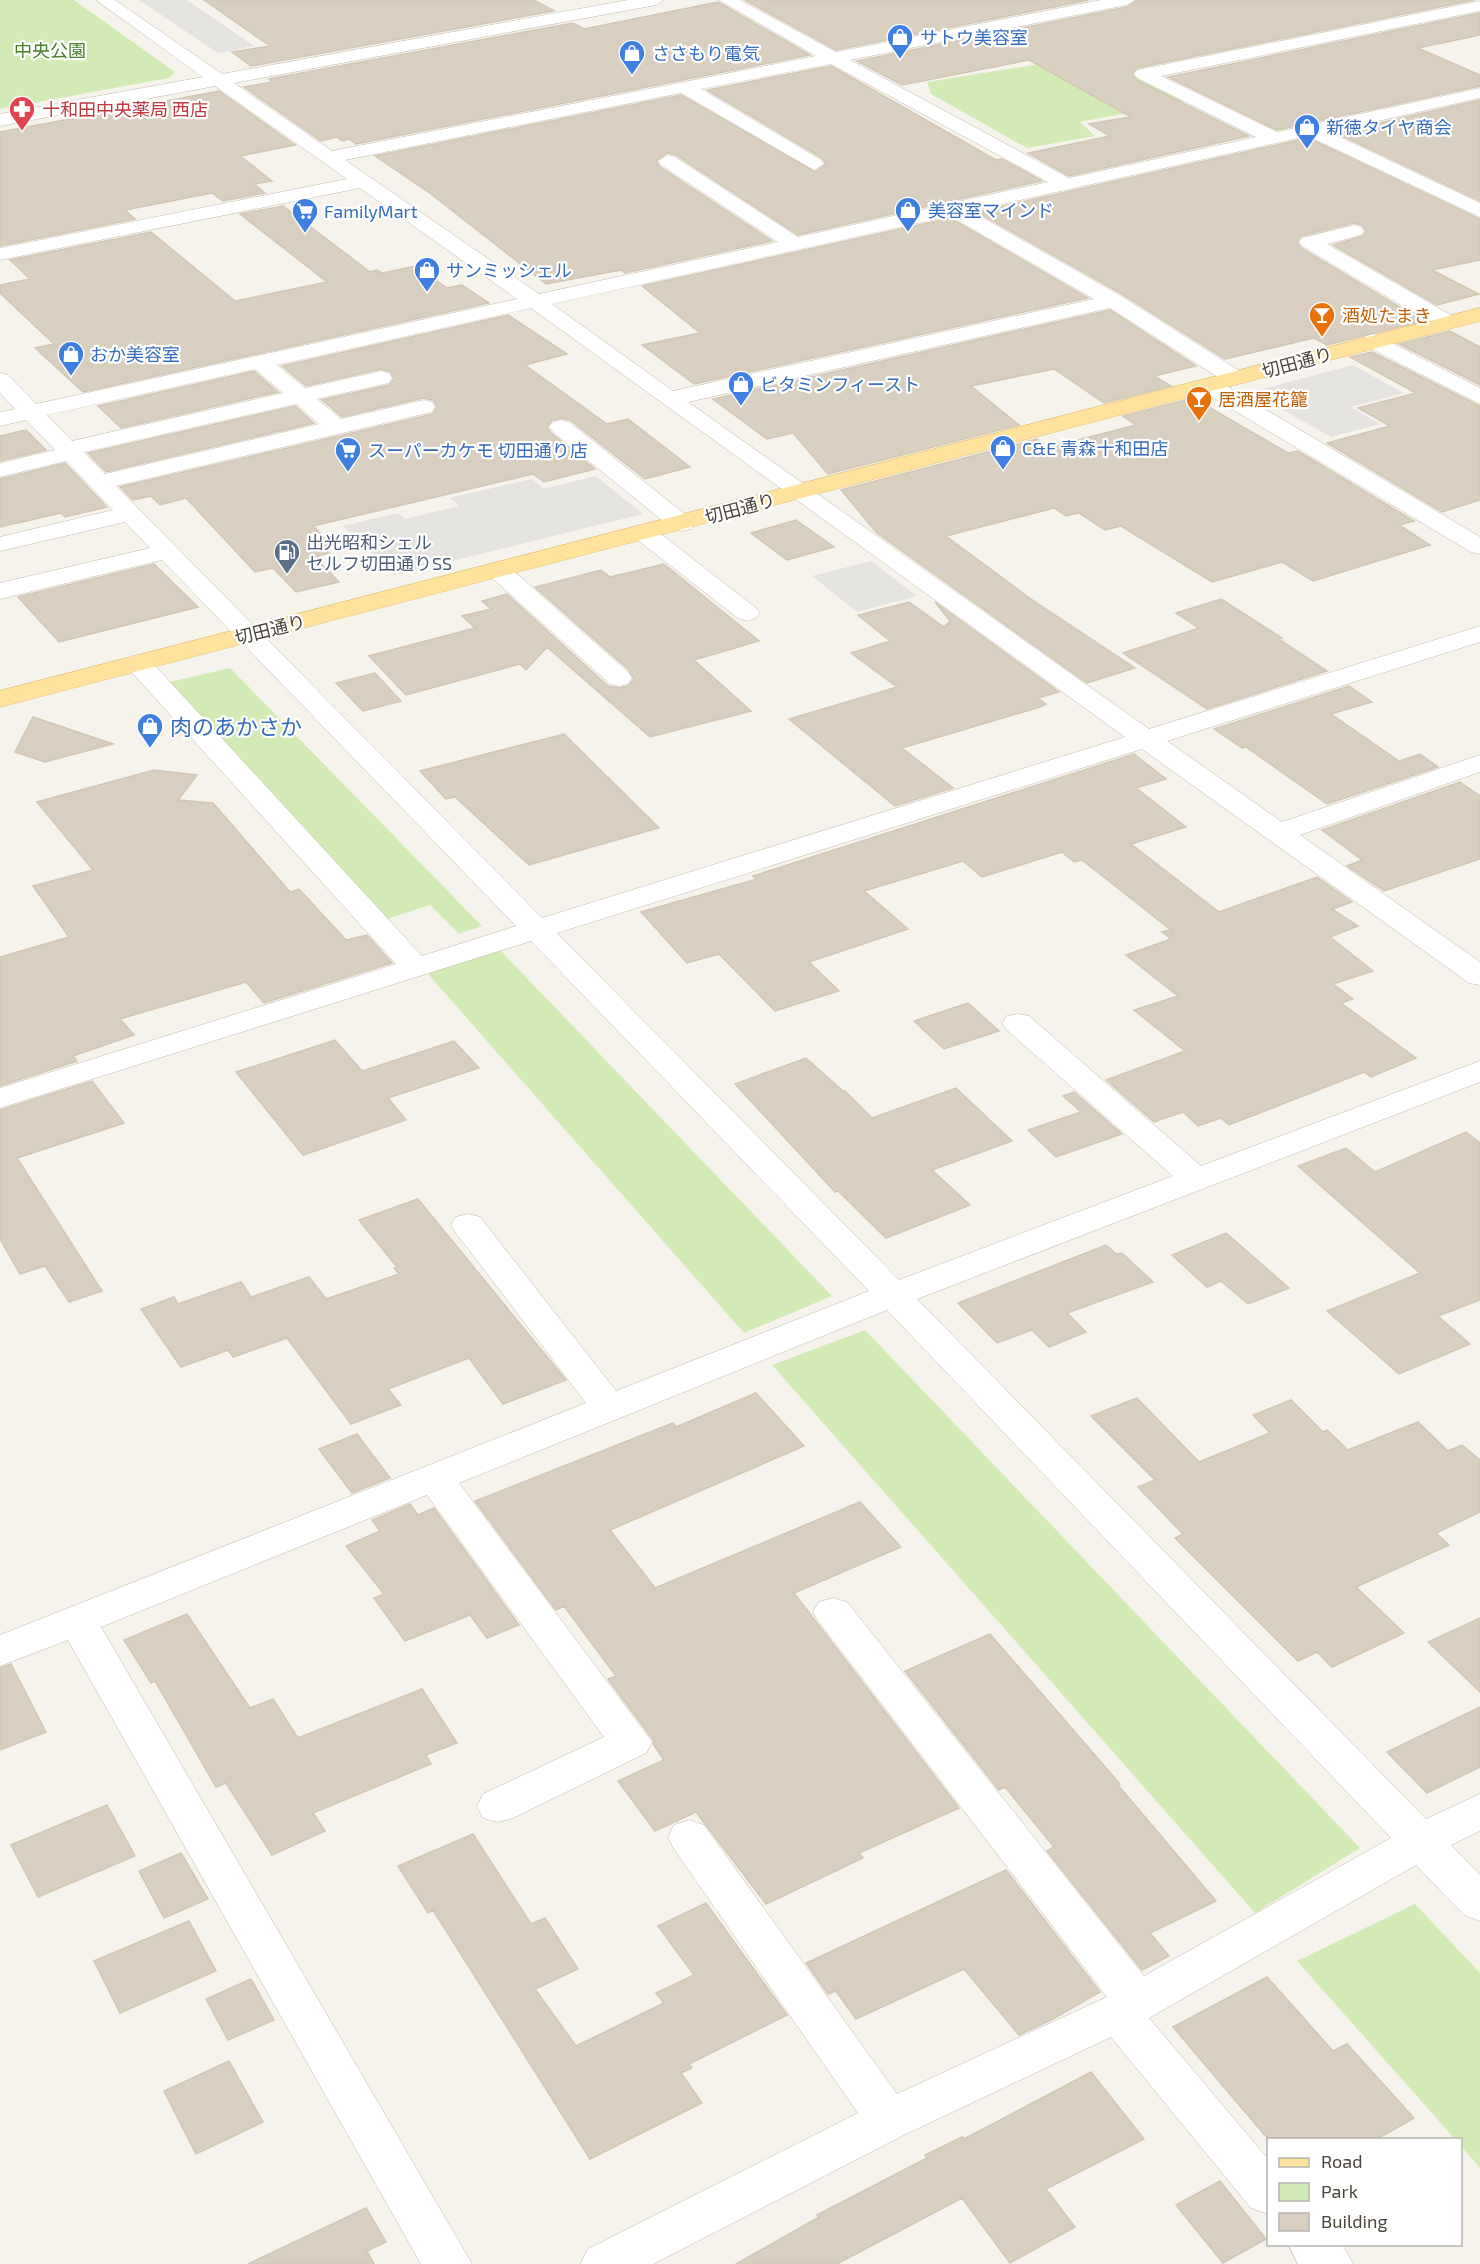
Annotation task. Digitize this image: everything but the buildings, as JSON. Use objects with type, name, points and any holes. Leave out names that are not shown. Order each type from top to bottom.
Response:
[{"type":"main road","name":"切田通り","points":[[0,699],[682,524],[1480,314]]},
{"type":"street","points":[[104,0],[329,157],[361,182],[536,302],[799,493],[1480,976]]},
{"type":"street","points":[[0,120],[656,0]]},
{"type":"street","points":[[726,0],[1066,184]]},
{"type":"street","points":[[329,157],[1127,0]]},
{"type":"street","points":[[1468,0],[1480,5]]},
{"type":"street","points":[[1274,138],[1143,74],[1480,5]]},
{"type":"street","points":[[684,87],[814,164]]},
{"type":"street","points":[[0,419],[1480,93]]},
{"type":"street","points":[[1310,130],[1480,211]]},
{"type":"street","points":[[668,161],[795,244]]},
{"type":"street","points":[[0,254],[361,182]]},
{"type":"street","points":[[953,209],[1113,301],[1235,378]]},
{"type":"street","points":[[1354,231],[1309,242],[1446,322]]},
{"type":"street","points":[[669,399],[1113,301]]},
{"type":"street","points":[[1374,341],[1480,397]]},
{"type":"street","points":[[258,361],[336,427]]},
{"type":"street","points":[[0,470],[69,451],[381,378]]},
{"type":"street","points":[[0,380],[534,930],[892,1294],[1480,1903]]},
{"type":"street","points":[[1210,386],[1480,548]]},
{"type":"street","points":[[100,482],[424,407]]},
{"type":"street","points":[[561,426],[682,524]]},
{"type":"street","points":[[0,544],[131,513]]},
{"type":"street","points":[[644,533],[747,613]]},
{"type":"street","points":[[0,591],[168,551]]},
{"type":"street","points":[[499,571],[619,678]]},
{"type":"street","points":[[0,1098],[1480,634]]},
{"type":"street","points":[[138,663],[416,967]]},
{"type":"street","points":[[1279,833],[1480,763]]},
{"type":"street","points":[[1018,1023],[1196,1179]]},
{"type":"street","points":[[0,1651],[892,1294],[1480,1071]]},
{"type":"street","points":[[468,1225],[609,1408]]},
{"type":"street","points":[[435,1478],[631,1742],[498,1806]]},
{"type":"street","points":[[833,1612],[1127,2007],[1267,2190]]},
{"type":"street","points":[[77,1621],[447,2264]]},
{"type":"street","points":[[605,2264],[889,2120],[1127,2007],[1420,1842],[1480,1811]]},
{"type":"street","points":[[689,1837],[889,2120]]},
{"type":"street","points":[[1314,2246],[1328,2264]]},
{"type":"green space","name":"中央公園","points":[[0,0],[74,0],[175,72],[169,78],[0,109]]},
{"type":"green space","points":[[1047,63],[1121,68],[1189,101],[1080,122],[1095,136],[1027,148],[931,94],[927,82]]},
{"type":"green space","points":[[230,668],[482,926],[459,934],[430,905],[384,920],[170,682]]},
{"type":"green space","points":[[499,949],[832,1296],[744,1333],[428,974]]},
{"type":"green space","points":[[865,1330],[1360,1848],[1255,1913],[772,1365]]},
{"type":"green space","points":[[1415,1904],[1480,1973],[1480,2168],[1462,2147],[1462,2138],[1454,2138],[1297,1961]]},
{"type":"shaded area","points":[[139,0],[187,0],[254,46],[218,53]]},
{"type":"shaded area","points":[[1353,365],[1404,393],[1351,407],[1380,424],[1331,437],[1251,392]]},
{"type":"shaded area","points":[[596,476],[643,514],[395,575],[343,526],[398,513],[405,519],[459,506],[450,498],[532,479],[544,489]]},
{"type":"shaded area","points":[[871,561],[917,596],[857,612],[812,576]]},
{"type":"place","name":"サトウ美容室","points":[[900,60]]},
{"type":"place","name":"ささもり電気","points":[[632,76]]},
{"type":"place","name":"十和田中央薬局 西店","points":[[22,132]]},
{"type":"place","name":"新徳タイヤ商会","points":[[1307,150]]},
{"type":"place","name":"美容室マインド","points":[[908,233]]},
{"type":"place","name":"FamilyMart","points":[[305,234]]},
{"type":"place","name":"サンミッシェル","points":[[427,293]]},
{"type":"place","name":"酒処たまき","points":[[1322,338]]},
{"type":"place","name":"おか美容室","points":[[71,377]]},
{"type":"place","name":"ビタミンフィースト","points":[[741,407]]},
{"type":"place","name":"居酒屋花籠","points":[[1199,422]]},
{"type":"place","name":"C&E 青森十和田店","points":[[1003,471]]},
{"type":"place","name":"スーパーカケモ 切田通り店","points":[[348,473]]},
{"type":"place","name":"出光昭和シェル セルフ切田通りSS","points":[[287,575]]},
{"type":"place","name":"肉のあかさか","points":[[150,749]]}]
